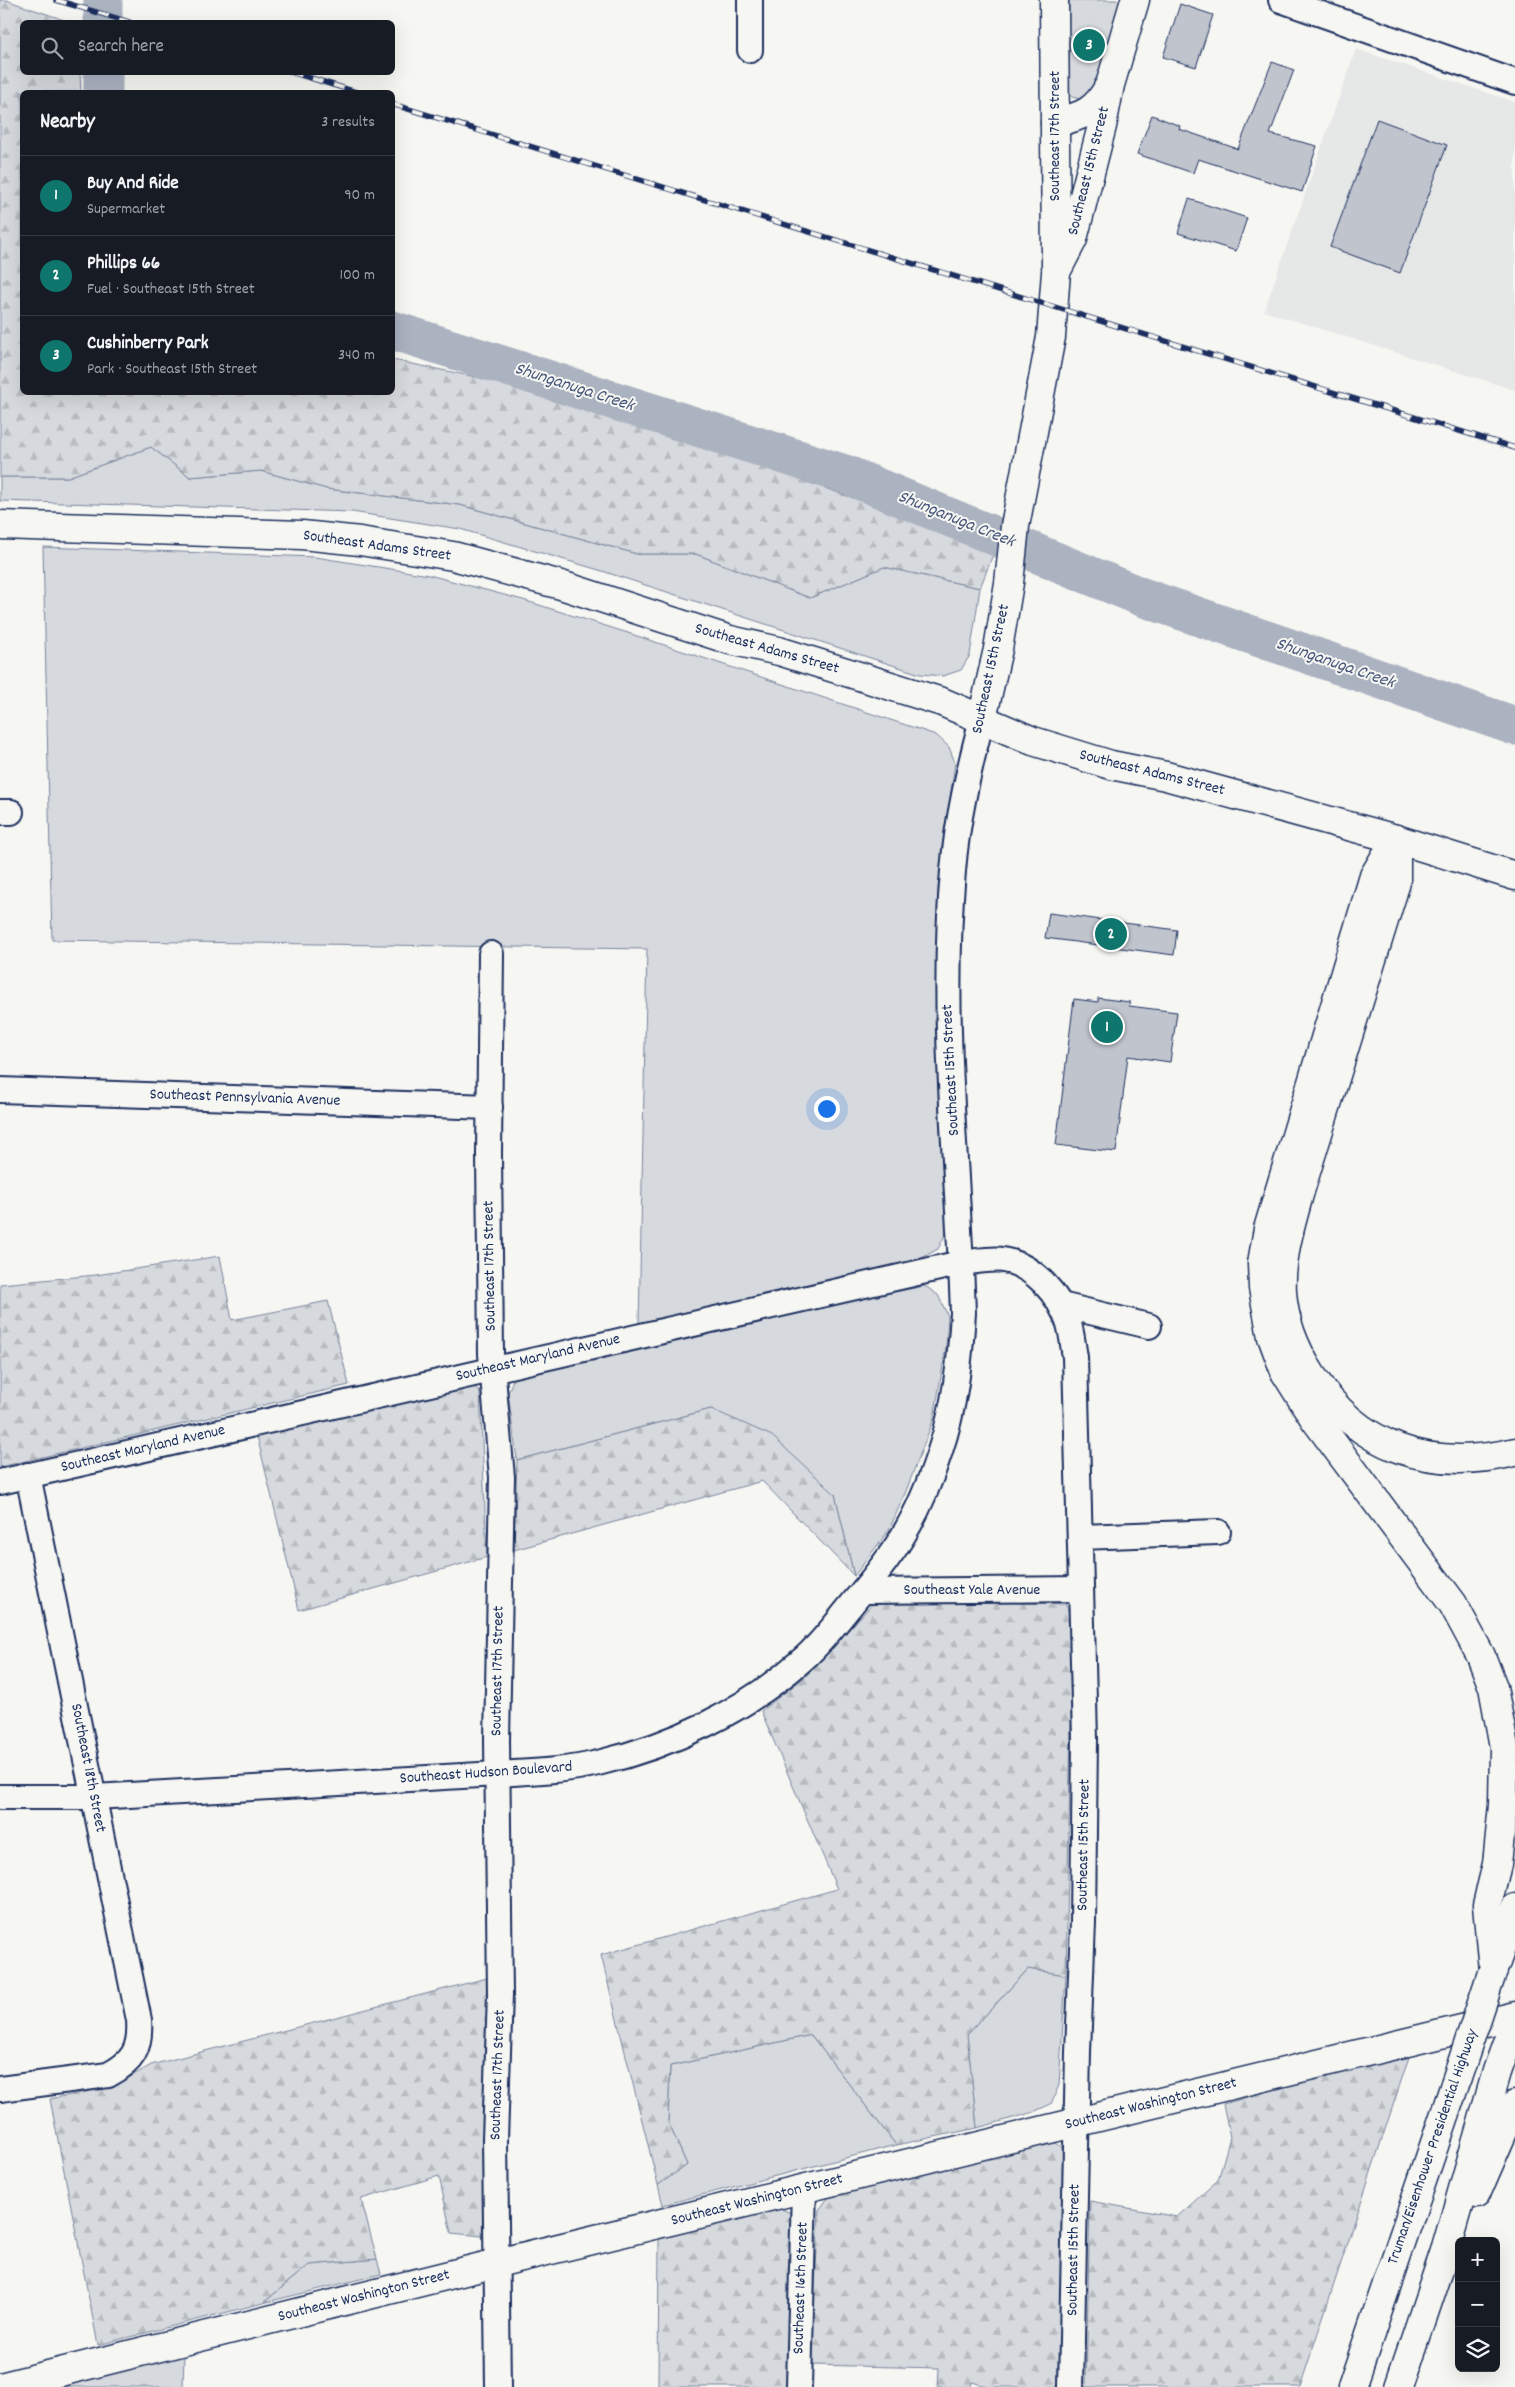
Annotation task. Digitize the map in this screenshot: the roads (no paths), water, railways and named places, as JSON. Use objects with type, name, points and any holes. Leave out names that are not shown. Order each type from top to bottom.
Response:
[{"type":"main road","name":"Southeast 17th Street","points":[[1054,0],[1056,272]]},
{"type":"main road","name":"Southeast 15th Street","points":[[982,718],[998,649],[1030,443],[1051,337],[1056,272],[1073,239],[1102,126],[1110,85],[1135,0]]},
{"type":"main road","name":"Southeast 15th Street","points":[[1055,123],[1075,118],[1096,107],[1102,102],[1110,85]]},
{"type":"main road","name":"Southeast Adams Street","points":[[0,525],[302,535],[360,540],[453,556],[561,585],[730,640],[779,651],[942,702],[1033,741],[1111,765],[1166,776],[1396,839],[1515,876]]},
{"type":"main road","points":[[1396,839],[1396,882],[1300,1191],[1287,1242],[1282,1292],[1288,1326],[1297,1350],[1324,1395],[1347,1419],[1372,1437],[1401,1450],[1431,1458],[1468,1460],[1515,1452]]},
{"type":"main road","points":[[1396,839],[1374,876],[1268,1229],[1262,1263],[1263,1288],[1272,1337],[1285,1372],[1314,1418],[1453,1604],[1481,1656],[1493,1687],[1504,1747],[1498,1856],[1487,1905],[1493,1970]]},
{"type":"main road","name":"Truman/Eisenhower Presidential Highway","points":[[1352,2387],[1515,1908]]},
{"type":"main road","name":"Southeast Washington Street","points":[[0,2387],[497,2263],[1515,2016]]},
{"type":"main road","points":[[1399,2387],[1446,2248],[1497,2071],[1515,2021]]},
{"type":"main road","points":[[1446,2248],[1478,2191],[1515,2104]]},
{"type":"street","points":[[750,0],[750,50]]},
{"type":"street","points":[[1281,0],[1515,82]]},
{"type":"street","name":"Southeast 15th Street","points":[[961,1263],[948,1028],[950,918],[957,835],[970,766],[982,718]]},
{"type":"street","name":"Southeast 17th Street","points":[[491,954],[492,1368],[502,1477],[497,1774],[500,1994],[495,2139],[498,2387]]},
{"type":"street","name":"Southeast Pennsylvania Avenue","points":[[0,1090],[490,1107]]},
{"type":"street","name":"Southeast Maryland Avenue","points":[[0,1482],[492,1368],[961,1263],[1001,1260],[1017,1263],[1032,1270],[1061,1305]]},
{"type":"street","name":"Southeast Hudson Boulevard","points":[[0,1797],[94,1797],[550,1771],[597,1763],[659,1744],[726,1714],[766,1688],[803,1660],[863,1591],[904,1534],[925,1492],[941,1450],[953,1404],[960,1358],[963,1314],[961,1263]]},
{"type":"street","points":[[1061,1305],[1149,1326]]},
{"type":"street","name":"Southeast 15th Street","points":[[1061,1305],[1069,1325],[1075,1358],[1085,1748],[1083,1922],[1071,2387]]},
{"type":"street","name":"Southeast 18th Street","points":[[0,2090],[108,2075],[122,2068],[130,2059],[137,2048],[140,2035],[94,1797],[28,1475]]},
{"type":"street","points":[[1080,1537],[1218,1532]]},
{"type":"street","name":"Southeast Yale Avenue","points":[[863,1591],[1081,1590]]},
{"type":"street","name":"Southeast 16th Street","points":[[798,2387],[804,2188]]},
{"type":"waterway","name":"Shunganuga Creek","points":[[103,0],[103,20]]},
{"type":"waterway","name":"Shunganuga Creek","points":[[103,75],[103,90]]},
{"type":"waterway","name":"Shunganuga Creek","points":[[395,331],[845,474],[1142,597],[1515,726]]},
{"type":"railway","points":[[56,0],[122,20]]},
{"type":"railway","points":[[301,75],[350,90]]},
{"type":"railway","points":[[395,105],[1515,448]]},
{"type":"place","name":"Cushinberry Park","points":[[1089,45]]},
{"type":"place","name":"Phillips 66","points":[[1111,934]]},
{"type":"place","name":"Buy And Ride","points":[[1107,1027]]}]
